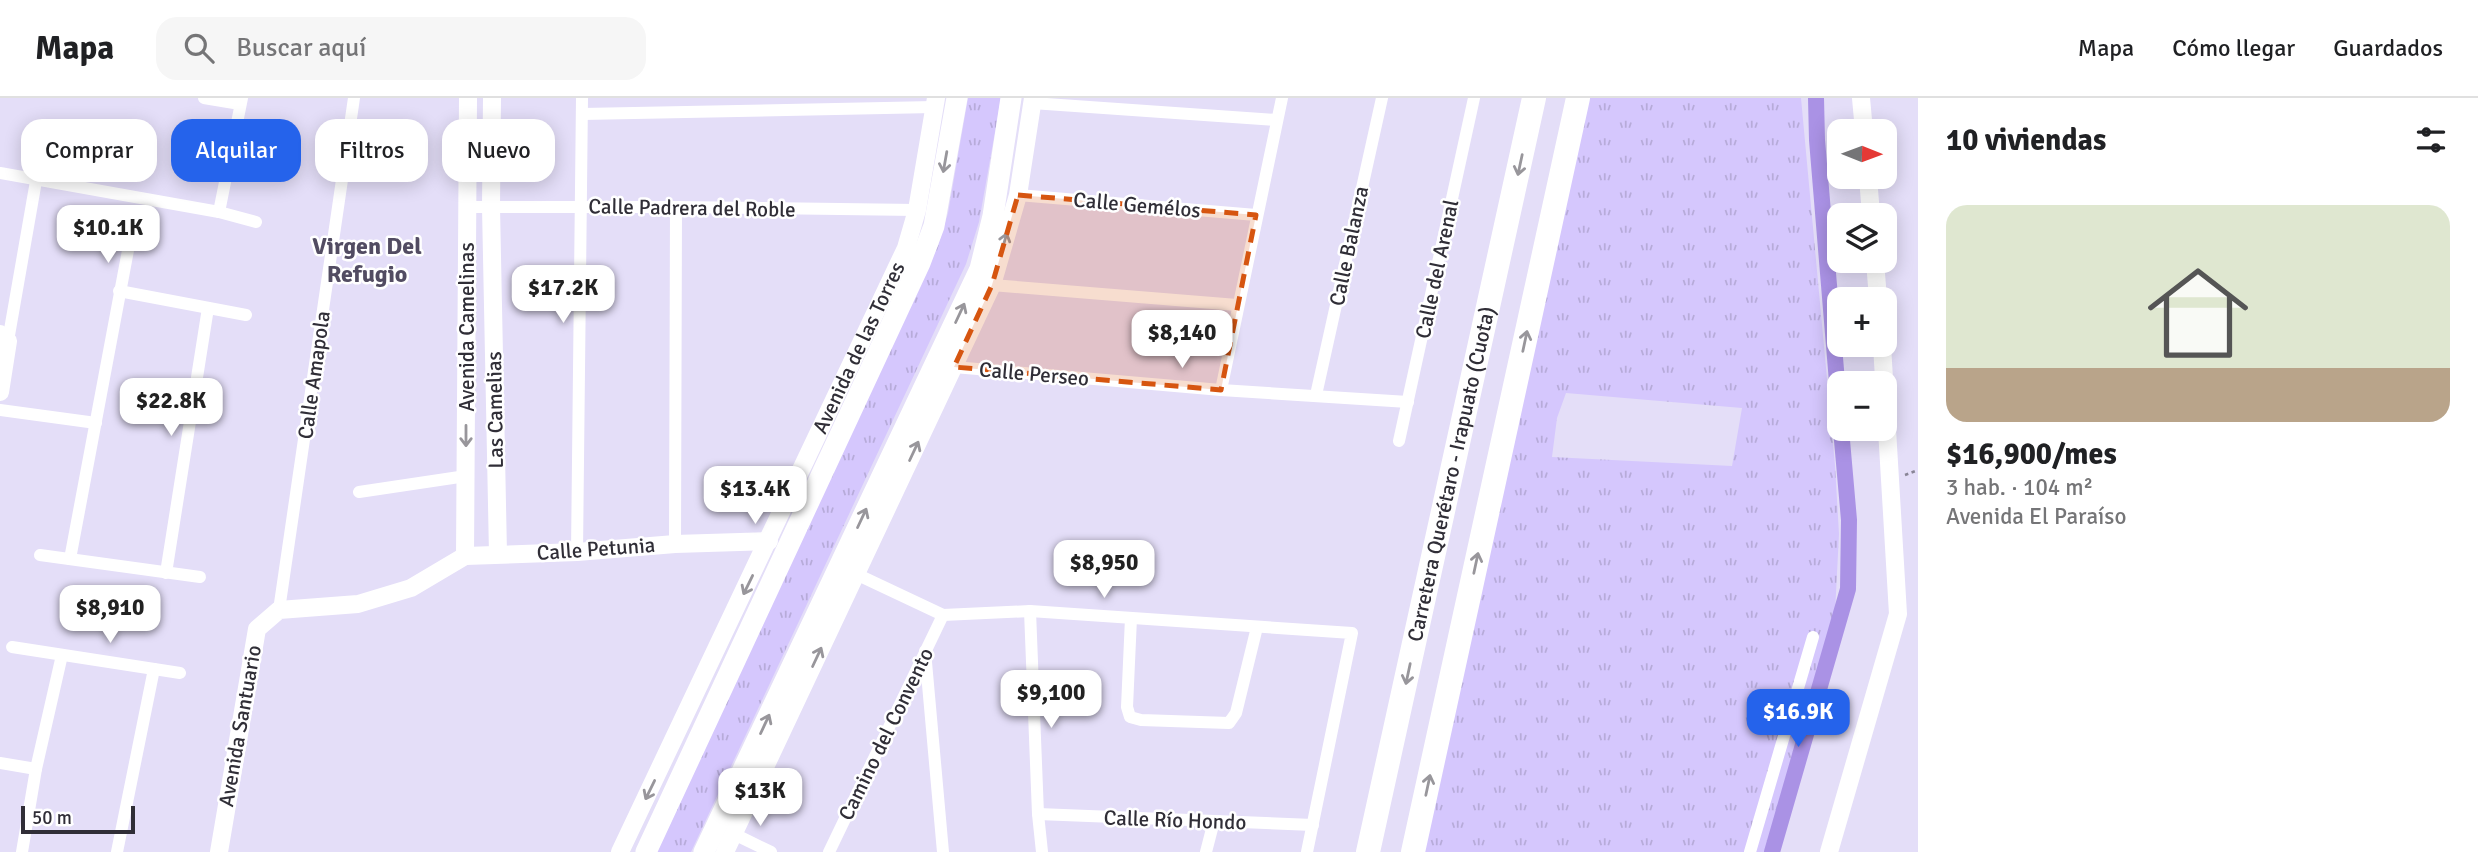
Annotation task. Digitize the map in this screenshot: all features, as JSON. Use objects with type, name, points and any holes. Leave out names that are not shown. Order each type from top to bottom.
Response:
[{"type":"highway","name":"Carretera Querétaro - Irapuato (Cuota)","points":[[1368,852],[1534,98]]},
{"type":"highway","name":"Carretera Querétaro - Irapuato (Cuota)","points":[[1413,852],[1578,98]]},
{"type":"main road","name":"Avenida de las Torres","points":[[646,852],[920,263],[934,226],[957,98]]},
{"type":"main road","points":[[704,852],[980,269],[1025,100]]},
{"type":"street","points":[[204,98],[241,101],[219,212]]},
{"type":"street","name":"Calle Amapola","points":[[279,610],[354,98]]},
{"type":"street","name":"Avenida Camelinas","points":[[465,556],[468,98]]},
{"type":"street","name":"Las Camelias","points":[[492,98],[491,207],[498,554]]},
{"type":"street","points":[[577,552],[582,98]]},
{"type":"street","points":[[1221,390],[1282,98]]},
{"type":"street","name":"Calle Balanza","points":[[1316,395],[1382,98]]},
{"type":"street","name":"Calle del Arenal","points":[[1399,440],[1474,98]]},
{"type":"street","points":[[1861,98],[1863,119]]},
{"type":"street","points":[[725,852],[992,285],[1018,195],[1025,100],[1278,120]]},
{"type":"street","points":[[582,114],[935,103]]},
{"type":"street","name":"Avenida de las Torres","points":[[620,852],[906,248],[917,211],[935,103]]},
{"type":"street","points":[[0,173],[21,178]]},
{"type":"street","points":[[0,392],[4,337],[36,182]]},
{"type":"street","points":[[42,182],[219,212],[256,222]]},
{"type":"street","name":"Calle Gemélos","points":[[1018,195],[1256,215]]},
{"type":"street","name":"Calle Padrera del Roble","points":[[468,207],[917,211]]},
{"type":"street","points":[[675,544],[676,207]]},
{"type":"street","points":[[70,559],[129,245]]},
{"type":"street","points":[[992,285],[1237,305]]},
{"type":"street","points":[[119,292],[246,315]]},
{"type":"street","points":[[166,573],[208,308]]},
{"type":"street","points":[[1829,852],[1898,614],[1883,357]]},
{"type":"street","name":"Calle Perseo","points":[[954,367],[1221,390],[1408,402]]},
{"type":"street","points":[[0,410],[96,423]]},
{"type":"street","points":[[359,492],[466,475]]},
{"type":"street","name":"Calle Petunia","points":[[465,556],[769,541]]},
{"type":"street","points":[[40,555],[200,577]]},
{"type":"street","points":[[279,610],[358,604],[411,588],[465,556]]},
{"type":"street","points":[[856,574],[943,615],[1030,611],[1352,633],[1307,852]]},
{"type":"street","name":"Avenida Santuario","points":[[219,852],[257,629],[279,610]]},
{"type":"street","points":[[1030,611],[1038,814],[1042,852]]},
{"type":"street","name":"Camino del Convento","points":[[829,852],[943,615]]},
{"type":"street","points":[[1131,618],[1127,707],[1130,717],[1141,720],[1229,723],[1236,713],[1257,627]]},
{"type":"street","points":[[1750,852],[1814,637]]},
{"type":"street","points":[[12,648],[180,673]]},
{"type":"street","points":[[925,651],[942,850]]},
{"type":"street","points":[[22,852],[36,769],[62,655]]},
{"type":"street","points":[[117,852],[154,669]]},
{"type":"street","points":[[0,763],[36,769]]},
{"type":"street","name":"Calle Río Hondo","points":[[1038,814],[1313,825]]},
{"type":"street","points":[[1206,852],[1214,821]]},
{"type":"street","points":[[734,834],[771,852]]},
{"type":"highlighted area","points":[[1018,195],[1256,215],[1221,390],[954,367],[992,285]]},
{"type":"green space","points":[[968,98],[1001,98],[979,222],[966,264],[691,852],[657,852],[938,246],[948,213]]},
{"type":"green space","points":[[1589,98],[1801,98],[1827,379],[1827,441],[1833,441],[1839,534],[1835,613],[1765,852],[1423,852]],"holes":[[[1566,393],[1742,408],[1732,466],[1552,457],[1557,418]]]},
{"type":"waterway","points":[[1816,98],[1836,371]]},
{"type":"waterway","points":[[1772,852],[1848,589],[1849,520],[1842,441]]},
{"type":"district","name":"Virgen Del Refugio","points":[[367,260]]}]
